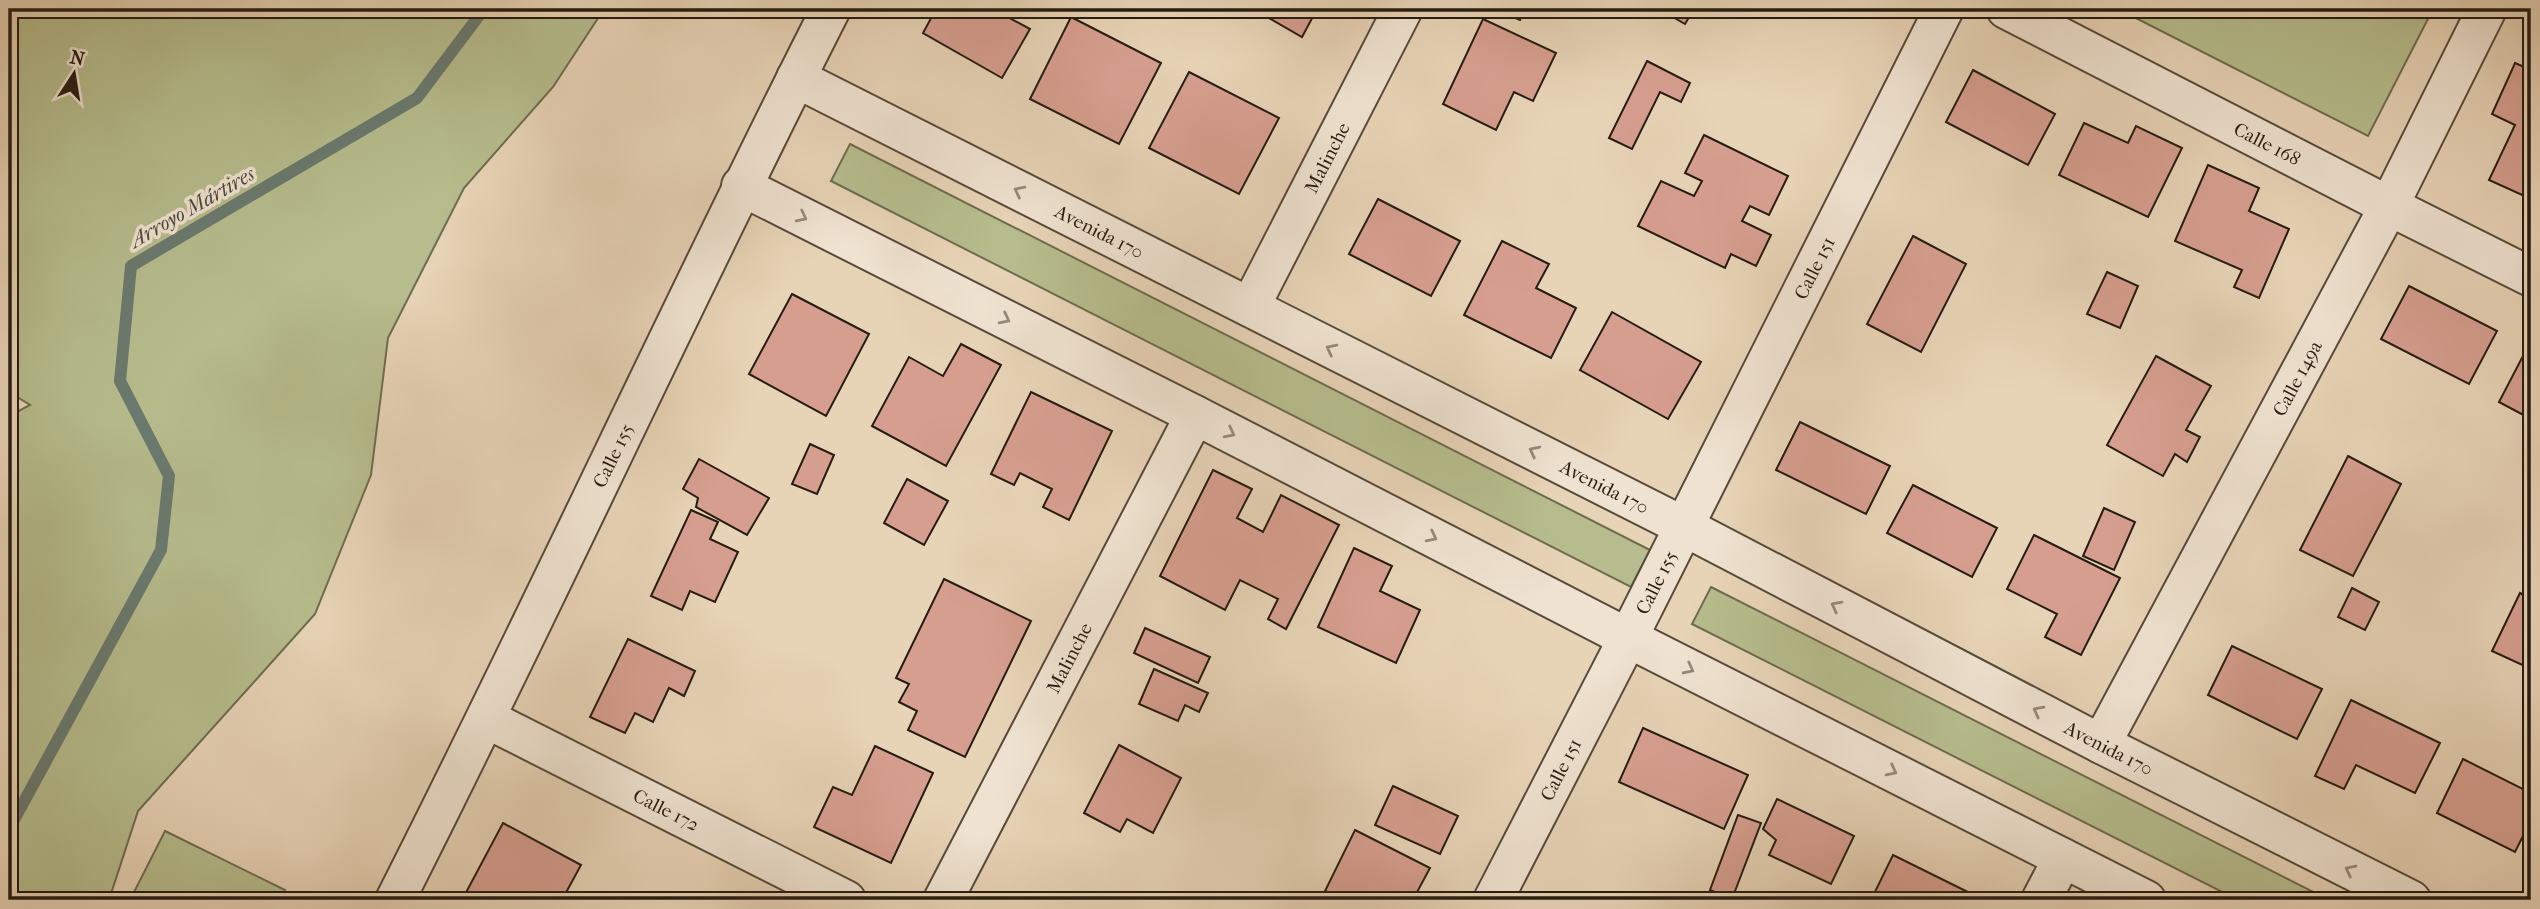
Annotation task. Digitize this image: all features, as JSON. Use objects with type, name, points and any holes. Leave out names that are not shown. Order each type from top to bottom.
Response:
[{"type":"street","name":"Calle 155","points":[[395,900],[487,719],[741,186],[831,9]]},
{"type":"street","name":"Malinche","points":[[1250,307],[1403,9]]},
{"type":"street","name":"Calle 151","points":[[1683,526],[1944,9]]},
{"type":"street","name":"Calle 168","points":[[2006,9],[2531,277]]},
{"type":"street","name":"Calle 149a","points":[[2101,744],[2389,206],[2487,9]]},
{"type":"street","name":"Avenida 170","points":[[796,78],[1683,526],[2101,744],[2411,900]]},
{"type":"street","points":[[741,186],[2146,900]]},
{"type":"street","name":"Malinche","points":[[943,900],[1195,415]]},
{"type":"street","name":"Calle 155","points":[[1628,638],[1683,526]]},
{"type":"street","name":"Calle 151","points":[[1493,900],[1628,638]]},
{"type":"street","name":"Calle 172","points":[[487,719],[846,900]]},
{"type":"street","points":[[2041,900],[2063,858]]},
{"type":"green space","points":[[9,9],[604,9],[553,87],[464,188],[388,338],[371,475],[315,614],[138,811],[109,900],[9,900],[9,416],[30,405],[9,392]]},
{"type":"green space","points":[[2118,9],[2433,9],[2368,136]]},
{"type":"green space","points":[[850,144],[1650,550],[1631,587],[831,181]]},
{"type":"green space","points":[[1711,587],[2329,900],[2238,900],[1692,624]]},
{"type":"green space","points":[[165,831],[285,890],[280,900],[130,900]]},
{"type":"building","points":[[936,9],[993,9],[1030,29],[1002,78],[923,33]]},
{"type":"building","points":[[1253,9],[1317,9],[1302,37]]},
{"type":"building","points":[[1493,9],[1524,9],[1520,20]]},
{"type":"building","points":[[1666,9],[1694,9],[1685,24],[1664,12]]},
{"type":"building","points":[[1071,17],[1161,63],[1119,144],[1030,99]]},
{"type":"building","points":[[1483,19],[1556,53],[1533,101],[1514,92],[1496,130],[1443,104]]},
{"type":"building","points":[[1647,61],[1690,83],[1681,102],[1660,92],[1632,149],[1609,138]]},
{"type":"building","points":[[2515,63],[2531,70],[2531,199],[2489,180],[2515,125],[2492,114]]},
{"type":"building","points":[[1973,70],[2055,114],[2028,165],[1946,122]]},
{"type":"building","points":[[1189,72],[1279,118],[1239,194],[1149,148]]},
{"type":"building","points":[[2084,123],[2128,143],[2136,126],[2182,148],[2148,217],[2059,175]]},
{"type":"building","points":[[1704,135],[1788,176],[1769,215],[1750,206],[1742,221],[1771,235],[1756,266],[1731,254],[1725,268],[1638,226],[1661,181],[1694,196],[1702,181],[1685,173]]},
{"type":"building","points":[[2208,165],[2259,188],[2249,211],[2289,229],[2259,298],[2234,287],[2242,270],[2175,241]]},
{"type":"building","points":[[1378,199],[1460,241],[1431,296],[1349,254]]},
{"type":"building","points":[[1913,236],[1966,264],[1921,352],[1867,324]]},
{"type":"building","points":[[1502,241],[1549,264],[1536,288],[1576,308],[1551,358],[1464,315]]},
{"type":"building","points":[[2107,272],[2138,286],[2120,328],[2087,314]]},
{"type":"building","points":[[2409,286],[2497,331],[2469,384],[2381,339]]},
{"type":"building","points":[[792,294],[869,334],[826,416],[749,374]]},
{"type":"building","points":[[1612,312],[1701,362],[1668,419],[1580,370]]},
{"type":"building","points":[[961,344],[1001,365],[946,466],[872,426],[909,357],[943,376]]},
{"type":"building","points":[[2525,352],[2531,355],[2531,419],[2499,402]]},
{"type":"building","points":[[2156,356],[2211,386],[2186,430],[2200,437],[2187,462],[2175,454],[2163,476],[2107,445]]},
{"type":"building","points":[[1031,392],[1112,431],[1069,520],[1043,507],[1052,489],[1020,473],[1014,485],[991,474]]},
{"type":"building","points":[[1800,422],[1890,466],[1866,514],[1776,470]]},
{"type":"building","points":[[810,444],[834,455],[817,494],[792,484]]},
{"type":"building","points":[[2348,456],[2401,484],[2353,576],[2300,550]]},
{"type":"building","points":[[699,459],[769,498],[747,535],[696,507],[698,498],[683,489]]},
{"type":"building","points":[[1213,470],[1252,489],[1237,518],[1263,532],[1281,495],[1339,525],[1286,629],[1268,619],[1278,599],[1240,580],[1225,610],[1160,576]]},
{"type":"building","points":[[907,479],[948,501],[924,545],[884,523]]},
{"type":"building","points":[[1913,485],[1997,528],[1972,577],[1887,533]]},
{"type":"building","points":[[2104,508],[2135,522],[2114,570],[2083,556]]},
{"type":"building","points":[[691,510],[718,522],[710,539],[738,552],[715,602],[690,591],[682,610],[651,596]]},
{"type":"building","points":[[2034,535],[2120,578],[2081,655],[2045,637],[2057,614],[2007,589]]},
{"type":"building","points":[[1354,548],[1392,566],[1380,591],[1420,610],[1396,663],[1318,627]]},
{"type":"building","points":[[944,579],[1031,621],[965,757],[908,730],[917,711],[899,702],[909,684],[896,678]]},
{"type":"building","points":[[2352,588],[2379,602],[2365,630],[2338,617]]},
{"type":"building","points":[[2520,593],[2531,599],[2531,669],[2492,651]]},
{"type":"building","points":[[1145,628],[1210,657],[1198,683],[1134,653]]},
{"type":"building","points":[[628,639],[695,671],[684,696],[669,688],[653,722],[635,713],[625,733],[590,717]]},
{"type":"building","points":[[2232,646],[2322,689],[2297,739],[2208,695]]},
{"type":"building","points":[[1154,669],[1208,693],[1199,712],[1185,705],[1178,721],[1139,704]]},
{"type":"building","points":[[2351,700],[2440,743],[2415,793],[2356,765],[2344,789],[2315,776]]},
{"type":"building","points":[[1643,728],[1748,775],[1724,829],[1619,782]]},
{"type":"building","points":[[1119,745],[1181,778],[1153,833],[1127,819],[1120,832],[1084,813]]},
{"type":"building","points":[[875,746],[933,773],[891,863],[814,827],[833,787],[852,795]]},
{"type":"building","points":[[2463,759],[2531,793],[2531,820],[2515,852],[2437,813]]},
{"type":"building","points":[[1393,786],[1458,816],[1440,854],[1375,825]]},
{"type":"building","points":[[1777,799],[1854,836],[1831,884],[1769,855],[1776,840],[1763,829]]},
{"type":"building","points":[[1738,815],[1761,823],[1732,899],[1710,890]]},
{"type":"building","points":[[503,823],[581,865],[562,900],[462,900]]},
{"type":"building","points":[[1355,830],[1430,868],[1416,894],[1428,900],[1343,900],[1325,891]]},
{"type":"building","points":[[1893,855],[1984,900],[1871,900]]},
{"type":"waterway","name":"Arroyo Mártires","points":[[9,829],[161,550],[169,476],[120,381],[131,266],[417,98],[484,9]]}]
